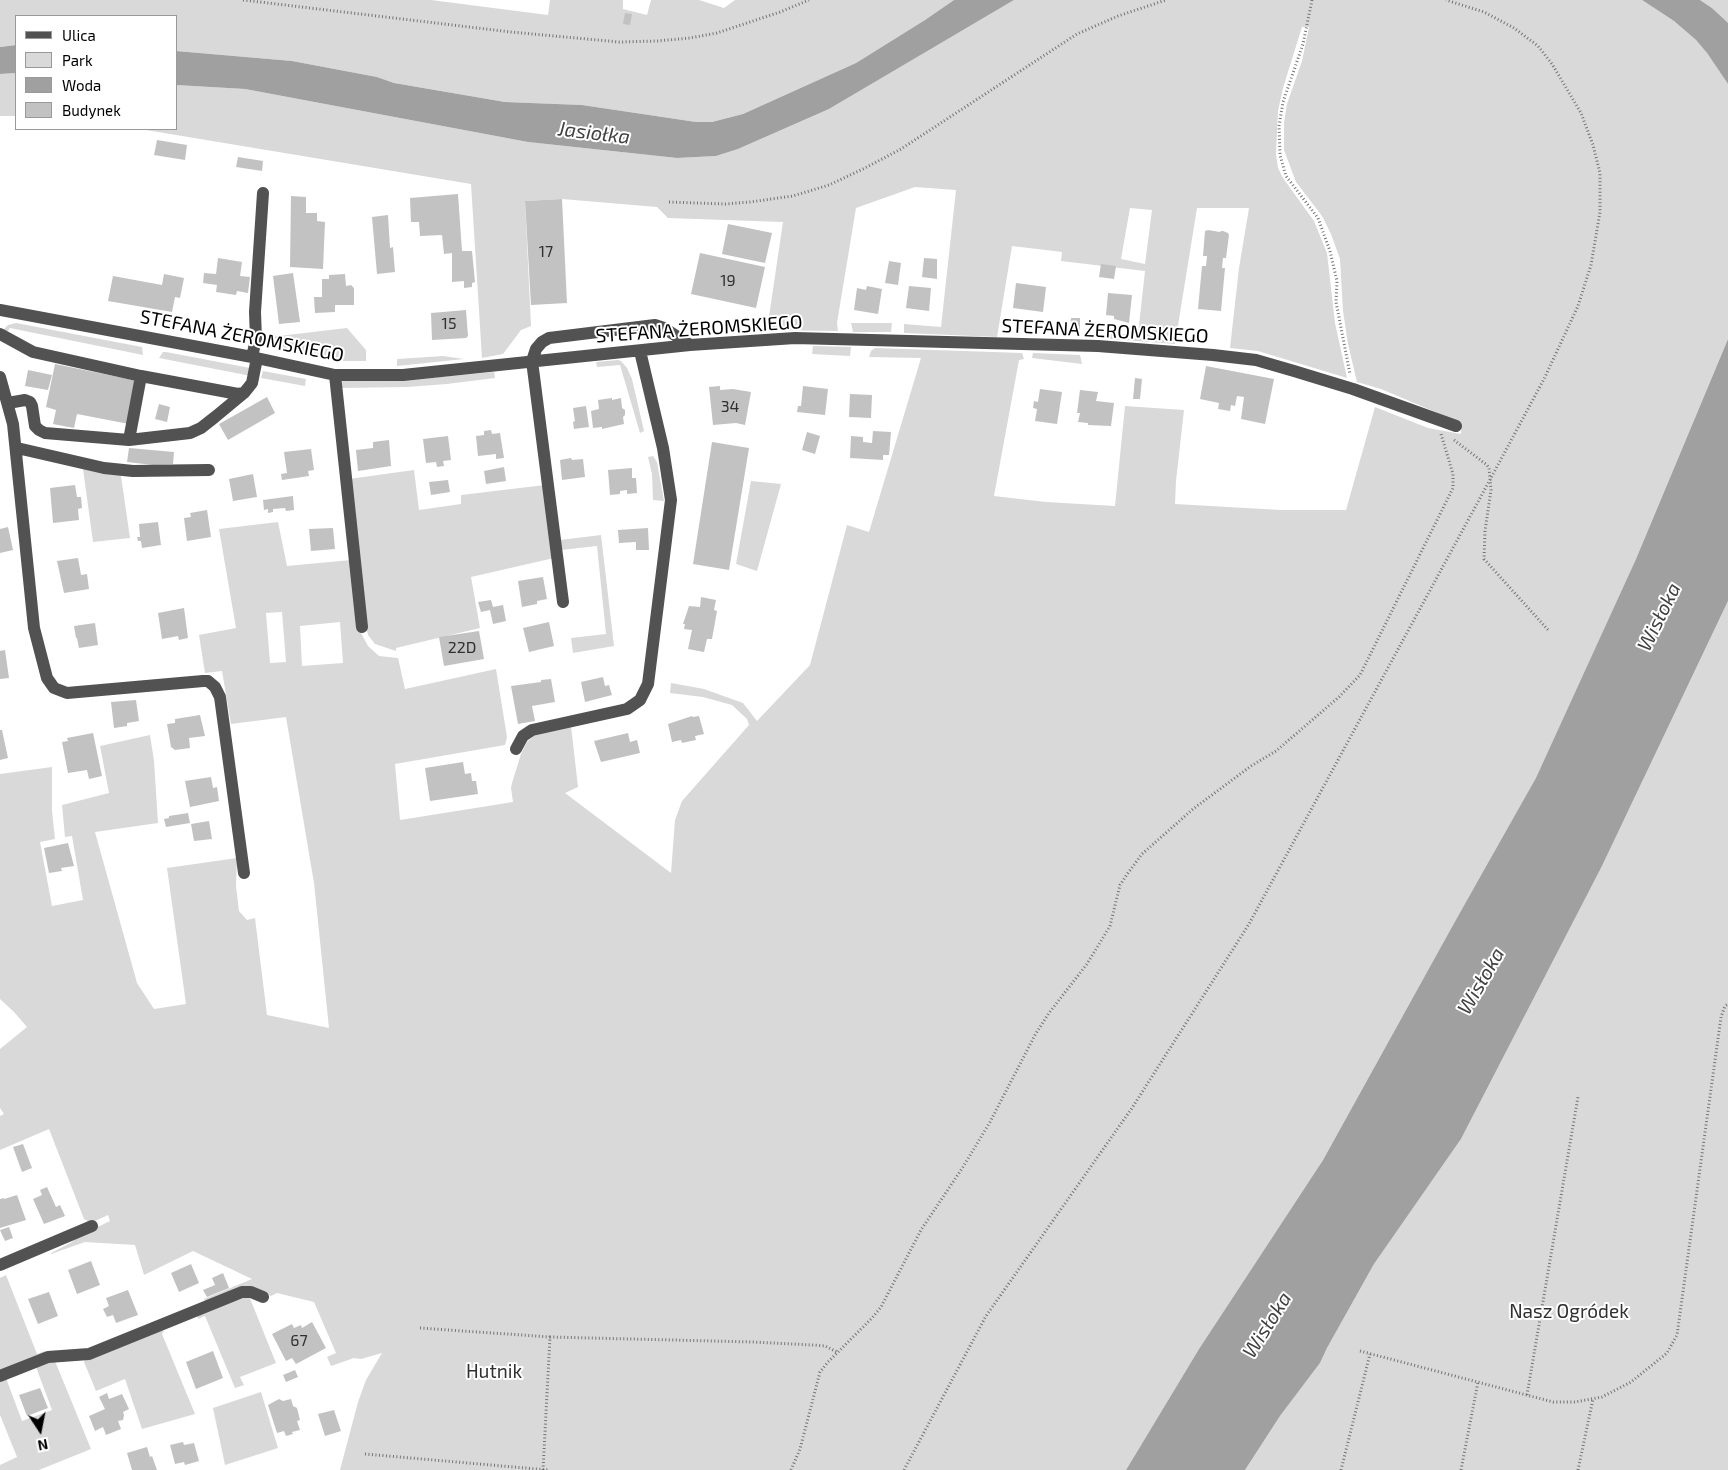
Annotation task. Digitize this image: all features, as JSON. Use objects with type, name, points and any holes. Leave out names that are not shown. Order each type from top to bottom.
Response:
[{"type":"street","points":[[8,403],[24,400],[30,402],[35,426],[45,434],[129,440],[190,433],[215,418],[252,383],[255,358],[263,193]]},
{"type":"street","name":"STEFANA ŻEROMSKIEGO","points":[[0,310],[335,375],[403,374],[690,345],[795,338],[1098,346],[1247,358],[1294,370],[1353,389],[1456,426]]},
{"type":"street","points":[[564,602],[532,361],[536,349],[542,342],[550,338],[655,325],[664,328],[690,345]]},
{"type":"street","points":[[0,334],[33,352],[233,394],[244,392]]},
{"type":"street","points":[[516,749],[524,736],[532,730],[627,709],[640,700],[648,684],[671,500],[664,454],[640,351]]},
{"type":"street","points":[[335,375],[362,627]]},
{"type":"street","points":[[129,440],[141,376]]},
{"type":"street","points":[[0,377],[8,403],[17,448],[27,574],[34,628],[47,678],[54,688],[67,693],[203,681],[208,681],[215,687],[220,697],[244,873]]},
{"type":"street","points":[[17,448],[104,468],[133,471],[208,470]]},
{"type":"street","points":[[0,1265],[92,1226]]},
{"type":"street","points":[[0,1376],[48,1357],[89,1354],[242,1292],[251,1292],[263,1297]]},
{"type":"path","points":[[242,0],[511,32],[598,41],[638,42],[690,38],[718,33],[809,0]]},
{"type":"path","points":[[670,202],[725,204],[750,202],[793,196],[829,185],[901,148],[1078,34],[1118,16],[1166,0]]},
{"type":"path","points":[[1312,0],[1303,44],[1283,102],[1279,126],[1280,155],[1286,176],[1318,218],[1330,251],[1336,281],[1336,302],[1353,389]]},
{"type":"path","points":[[904,1470],[986,1316],[1132,1108],[1249,924],[1544,379],[1578,306],[1591,265],[1599,221],[1600,173],[1593,145],[1581,113],[1552,64],[1538,46],[1514,28],[1484,12],[1446,0]]},
{"type":"path","points":[[1440,420],[1449,435],[1487,464],[1490,480],[1489,511],[1484,531],[1484,559],[1486,564],[1549,631]]},
{"type":"path","points":[[791,1470],[800,1449],[820,1372],[881,1307],[921,1230],[990,1122],[1035,1035],[1049,1013],[1087,964],[1110,926],[1120,885],[1128,873],[1142,854],[1193,809],[1251,766],[1276,751],[1339,697],[1360,675],[1453,488],[1453,474],[1440,420]]},
{"type":"path","points":[[1360,1352],[1553,1402],[1575,1402],[1602,1397],[1631,1382],[1668,1353],[1677,1336],[1721,1017],[1725,1006],[1728,1004]]},
{"type":"path","points":[[1527,1395],[1578,1097]]},
{"type":"path","points":[[420,1328],[550,1337],[753,1342],[825,1346],[837,1352]]},
{"type":"path","points":[[543,1470],[550,1337]]},
{"type":"path","points":[[1341,1470],[1370,1354]]},
{"type":"path","points":[[1461,1470],[1478,1382]]},
{"type":"path","points":[[1578,1470],[1593,1399]]},
{"type":"path","points":[[365,1454],[548,1470]]},
{"type":"green space","points":[[0,0],[431,0],[548,15],[550,0],[623,0],[623,9],[647,15],[651,0],[699,0],[724,8],[735,0],[954,0],[856,63],[743,114],[712,122],[696,122],[582,105],[505,102],[394,83],[377,77],[292,61],[178,51],[178,15],[15,15],[15,45],[0,47]]},
{"type":"green space","name":"Hutnik","points":[[1014,0],[1642,0],[1674,21],[1696,40],[1728,84],[1728,339],[1636,559],[1537,778],[1323,1160],[1199,1349],[1126,1470],[340,1470],[358,1402],[366,1380],[382,1353],[361,1359],[354,1358],[331,1366],[327,1357],[336,1353],[314,1302],[277,1293],[271,1296],[250,1286],[205,1301],[204,1299],[252,1279],[193,1251],[144,1275],[135,1245],[85,1242],[51,1254],[77,1237],[110,1221],[108,1215],[91,1223],[84,1219],[49,1129],[0,1150],[0,1116],[4,1114],[0,1108],[0,1049],[27,1027],[0,999],[0,774],[52,767],[52,811],[55,839],[40,842],[52,906],[83,900],[72,836],[65,837],[62,805],[109,793],[100,746],[150,735],[154,761],[158,823],[95,832],[137,983],[154,1009],[186,1004],[167,868],[237,858],[236,886],[239,911],[247,920],[255,918],[267,1015],[329,1028],[314,883],[286,717],[231,724],[222,671],[205,673],[199,635],[236,628],[219,529],[278,522],[287,566],[351,560],[361,633],[368,646],[379,656],[398,658],[405,689],[496,669],[507,737],[505,745],[395,764],[400,820],[513,802],[512,783],[521,754],[527,742],[535,735],[571,726],[578,787],[565,793],[671,873],[675,820],[682,801],[749,725],[747,719],[732,705],[703,697],[670,693],[671,683],[704,689],[743,703],[757,721],[810,665],[847,525],[869,532],[921,358],[869,357],[871,351],[875,348],[1022,353],[1024,359],[1019,360],[994,496],[1046,502],[1115,506],[1125,406],[1184,410],[1175,504],[1281,510],[1346,510],[1375,407],[1428,428],[1461,434],[1461,427],[1452,419],[1381,389],[1357,382],[1343,311],[1340,259],[1322,216],[1296,182],[1284,150],[1284,123],[1287,104],[1302,61],[1309,27],[1302,27],[1283,88],[1278,111],[1276,154],[1278,168],[1283,178],[1314,221],[1327,253],[1335,323],[1347,378],[1258,351],[1230,348],[1239,268],[1249,208],[1197,208],[1175,344],[1110,339],[1110,334],[1138,334],[1145,271],[1061,261],[1062,252],[1012,246],[997,337],[904,333],[904,324],[941,327],[956,190],[915,187],[856,208],[837,323],[838,331],[767,330],[783,222],[668,218],[657,207],[562,199],[525,201],[531,326],[521,330],[503,354],[482,358],[471,184],[146,130],[178,130],[178,85],[245,89],[528,142],[677,158],[716,156],[738,149],[829,109]],"holes":[[[1130,208],[1152,210],[1145,264],[1121,259]],[[282,612],[286,662],[270,663],[266,613]],[[340,622],[343,663],[302,666],[300,626]]]},
{"type":"green space","points":[[1700,0],[1728,0],[1728,23],[1712,8]]},
{"type":"green space","points":[[15,73],[15,116],[0,116],[0,74]]},
{"type":"green space","points":[[16,323],[142,347],[143,355],[10,328],[8,331],[2,331],[8,325]]},
{"type":"green space","points":[[851,323],[892,323],[891,332],[853,332]]},
{"type":"green space","points":[[347,328],[366,350],[366,361],[337,361],[267,346],[270,337]]},
{"type":"green space","points":[[813,346],[851,347],[850,356],[812,354]]},
{"type":"green space","points":[[163,352],[250,368],[251,376],[159,358]]},
{"type":"green space","points":[[1033,353],[1080,355],[1082,364],[1032,358]]},
{"type":"green space","points":[[443,356],[464,359],[397,366],[397,359]]},
{"type":"green space","points":[[618,360],[627,368],[632,379],[644,431],[640,433],[620,365],[597,367],[596,362]]},
{"type":"green space","points":[[263,371],[306,379],[305,386],[261,378]]},
{"type":"green space","points":[[494,372],[495,378],[447,384],[407,387],[340,388],[343,380],[407,380]]},
{"type":"green space","points":[[653,456],[657,462],[664,501],[653,500],[652,474],[648,457]]},
{"type":"green space","points":[[83,469],[148,477],[121,476],[130,538],[93,542]]},
{"type":"green space","points":[[414,470],[419,510],[461,504],[461,495],[545,485],[554,558],[471,577],[480,628],[396,648],[396,651],[375,644],[368,635],[365,624],[349,479]]},
{"type":"green space","points":[[751,481],[781,484],[757,571],[736,564]]},
{"type":"green space","points":[[601,535],[614,646],[573,653],[571,638],[606,634],[597,546],[561,550],[560,540]]},
{"type":"green space","name":"Nasz Ogródek","points":[[1728,601],[1728,1470],[1245,1470],[1280,1416],[1320,1363],[1374,1264],[1461,1139],[1602,866]]},
{"type":"green space","points":[[6,1275],[37,1354],[45,1351],[46,1353],[0,1372],[0,1278]]},
{"type":"green space","points":[[249,1296],[276,1363],[240,1377],[244,1385],[235,1388],[205,1316],[198,1319],[197,1315]]},
{"type":"green space","points":[[158,1331],[164,1331],[162,1334],[195,1414],[142,1429],[125,1379],[96,1391],[84,1362]]},
{"type":"green space","points":[[55,1361],[91,1449],[39,1470],[0,1470],[0,1465],[17,1457],[0,1415],[0,1381],[6,1378],[22,1421],[52,1410],[36,1367]]},
{"type":"green space","points":[[261,1392],[278,1448],[225,1465],[213,1408]]},
{"type":"water","name":"Jasiołka","points":[[954,0],[1014,0],[829,109],[738,149],[716,156],[677,158],[528,142],[245,89],[178,85],[178,51],[292,61],[377,77],[394,83],[505,102],[582,105],[696,122],[712,122],[743,114],[856,63]]},
{"type":"water","points":[[1642,0],[1700,0],[1726,21],[1728,23],[1728,84],[1696,40],[1674,21]]},
{"type":"water","points":[[15,45],[15,73],[0,74],[0,47]]},
{"type":"water","name":"Wisłoka","points":[[1728,339],[1728,601],[1602,866],[1461,1139],[1374,1264],[1320,1363],[1280,1416],[1245,1470],[1126,1470],[1199,1349],[1323,1160],[1536,778],[1636,559]]},
{"type":"building","points":[[625,13],[632,14],[630,25],[623,24]]},
{"type":"building","points":[[157,140],[187,145],[185,160],[154,155]]},
{"type":"building","points":[[238,157],[263,161],[262,171],[236,167]]},
{"type":"building","points":[[458,194],[462,251],[472,251],[475,282],[472,283],[472,287],[464,288],[464,281],[452,282],[452,253],[444,254],[442,235],[420,236],[419,222],[411,222],[410,198]]},
{"type":"building","points":[[291,196],[306,197],[306,213],[317,213],[317,221],[325,222],[323,269],[290,267]]},
{"type":"building","points":[[562,199],[567,303],[531,305],[525,201]]},
{"type":"building","points":[[388,215],[390,248],[393,247],[395,272],[377,274],[372,217]]},
{"type":"building","points":[[728,224],[772,233],[765,263],[722,254]]},
{"type":"building","points":[[1205,231],[1223,231],[1229,235],[1226,258],[1223,258],[1222,268],[1225,268],[1221,311],[1198,309],[1202,266],[1206,266],[1207,256],[1203,256]]},
{"type":"building","points":[[700,253],[765,267],[756,308],[691,294]]},
{"type":"building","points":[[218,258],[242,262],[240,276],[250,277],[248,293],[237,291],[236,295],[216,292],[217,285],[203,283],[204,273],[216,274]]},
{"type":"building","points":[[924,258],[937,259],[937,279],[922,277]]},
{"type":"building","points":[[889,261],[901,263],[898,285],[885,283]]},
{"type":"building","points":[[1101,264],[1116,266],[1114,279],[1099,277]]},
{"type":"building","points":[[293,273],[300,322],[279,324],[273,276]]},
{"type":"building","points":[[164,274],[184,278],[180,298],[175,297],[172,312],[108,301],[113,276],[162,285]]},
{"type":"building","points":[[345,274],[346,286],[351,285],[354,288],[354,305],[335,305],[335,312],[315,313],[314,297],[322,297],[322,279],[329,279],[329,275]]},
{"type":"building","points":[[1016,283],[1046,287],[1043,312],[1013,308]]},
{"type":"building","points":[[867,286],[882,289],[878,314],[854,310],[857,288],[866,290]]},
{"type":"building","points":[[909,286],[931,288],[929,311],[906,308]]},
{"type":"building","points":[[1108,293],[1132,295],[1129,323],[1114,319],[1114,316],[1106,315]]},
{"type":"building","points":[[466,310],[468,336],[466,338],[432,340],[431,313]]},
{"type":"building","points":[[1071,318],[1080,318],[1080,331],[1070,331]]},
{"type":"building","points":[[55,364],[138,381],[129,424],[77,414],[74,428],[53,424],[56,410],[46,407]]},
{"type":"building","points":[[1206,366],[1274,379],[1265,424],[1241,419],[1244,397],[1237,396],[1235,406],[1231,405],[1230,411],[1218,409],[1219,403],[1200,399]]},
{"type":"building","points":[[28,370],[52,375],[48,390],[25,386]]},
{"type":"building","points":[[1135,378],[1142,379],[1140,399],[1133,399]]},
{"type":"building","points":[[720,386],[720,390],[733,389],[751,392],[745,425],[736,423],[713,425],[709,387]]},
{"type":"building","points":[[803,386],[828,389],[825,415],[797,412],[798,406],[801,406]]},
{"type":"building","points":[[1040,389],[1062,392],[1057,424],[1035,421],[1037,409],[1033,408],[1034,401],[1038,402]]},
{"type":"building","points":[[1080,390],[1098,392],[1096,401],[1114,403],[1111,426],[1088,425],[1088,423],[1078,422],[1080,413],[1077,413]]},
{"type":"building","points":[[850,394],[872,395],[871,418],[849,417]]},
{"type":"building","points":[[267,397],[275,413],[228,440],[219,424]]},
{"type":"building","points":[[612,398],[612,400],[621,398],[622,408],[625,410],[624,424],[602,429],[602,427],[593,428],[591,411],[599,409],[598,400]]},
{"type":"building","points":[[159,404],[170,407],[167,422],[155,419]]},
{"type":"building","points":[[586,406],[589,427],[574,429],[573,408]]},
{"type":"building","points":[[491,430],[492,434],[500,433],[504,458],[496,459],[496,454],[478,456],[476,436],[484,435],[484,431]]},
{"type":"building","points":[[873,431],[891,432],[889,455],[883,455],[883,460],[850,458],[851,436],[863,437],[863,442],[872,443]]},
{"type":"building","points":[[807,432],[820,436],[815,454],[802,450]]},
{"type":"building","points":[[448,436],[451,460],[443,461],[444,466],[437,467],[436,462],[426,463],[423,439]]},
{"type":"building","points":[[389,440],[391,466],[358,471],[356,450],[373,448],[373,442]]},
{"type":"building","points":[[712,442],[749,448],[729,570],[693,564]]},
{"type":"building","points":[[129,448],[174,452],[173,464],[153,465],[127,462]]},
{"type":"building","points":[[311,449],[314,470],[308,471],[309,476],[282,480],[281,474],[287,473],[284,452]]},
{"type":"building","points":[[571,458],[572,460],[583,459],[585,477],[562,480],[560,460]]},
{"type":"building","points":[[504,467],[506,481],[486,484],[484,471]]},
{"type":"building","points":[[632,468],[632,478],[636,478],[637,493],[627,494],[627,490],[620,491],[620,494],[610,495],[608,470]]},
{"type":"building","points":[[253,474],[257,497],[233,501],[229,479]]},
{"type":"building","points":[[448,480],[450,492],[431,495],[429,482]]},
{"type":"building","points":[[75,485],[77,497],[81,497],[82,508],[78,509],[79,520],[53,523],[50,488]]},
{"type":"building","points":[[293,496],[294,510],[286,511],[285,508],[273,509],[273,512],[268,513],[268,509],[264,510],[263,500]]},
{"type":"building","points":[[207,510],[211,537],[187,541],[184,518],[191,517],[190,513]]},
{"type":"building","points":[[158,522],[161,545],[142,548],[141,541],[138,541],[137,537],[140,537],[139,524]]},
{"type":"building","points":[[8,527],[13,550],[0,553],[0,529]]},
{"type":"building","points":[[333,528],[335,549],[311,551],[309,529]]},
{"type":"building","points":[[648,528],[649,550],[636,550],[636,542],[619,543],[618,530]]},
{"type":"building","points":[[78,558],[81,575],[87,574],[89,589],[64,593],[57,561]]},
{"type":"building","points":[[543,577],[547,599],[537,601],[537,604],[522,607],[518,581]]},
{"type":"building","points":[[701,597],[716,600],[714,610],[717,611],[712,639],[707,639],[704,652],[688,649],[692,630],[684,629],[685,624],[683,624],[689,606],[700,607]]},
{"type":"building","points":[[491,600],[493,607],[503,605],[506,621],[493,624],[490,610],[481,612],[478,602]]},
{"type":"building","points":[[184,608],[188,638],[179,640],[178,636],[162,639],[158,613]]},
{"type":"building","points":[[549,622],[554,646],[529,652],[523,628]]},
{"type":"building","points":[[95,623],[98,645],[79,648],[74,626]]},
{"type":"building","points":[[479,631],[484,659],[444,666],[439,637]]},
{"type":"building","points":[[5,650],[9,678],[0,679],[0,651]]},
{"type":"building","points":[[603,677],[605,686],[609,685],[612,695],[585,702],[581,682]]},
{"type":"building","points":[[551,679],[555,702],[532,706],[535,721],[518,724],[511,686]]},
{"type":"building","points":[[136,700],[139,721],[127,723],[127,726],[114,728],[111,702]]},
{"type":"building","points":[[200,715],[205,736],[189,738],[190,748],[175,750],[171,747],[167,724],[175,723],[175,719]]},
{"type":"building","points":[[692,716],[699,716],[704,734],[695,736],[696,740],[682,743],[681,740],[672,742],[668,724]]},
{"type":"building","points":[[0,730],[2,730],[8,758],[0,760]]},
{"type":"building","points":[[93,733],[102,776],[89,779],[87,770],[68,773],[62,742],[68,741],[67,738]]},
{"type":"building","points":[[628,733],[630,742],[637,740],[640,753],[601,762],[594,741]]},
{"type":"building","points":[[463,762],[465,774],[471,773],[472,781],[476,781],[478,794],[430,801],[425,768]]},
{"type":"building","points":[[211,777],[213,788],[217,787],[219,801],[190,807],[185,781]]},
{"type":"building","points":[[188,813],[190,823],[166,827],[164,819],[169,818],[169,816]]},
{"type":"building","points":[[209,821],[212,839],[194,841],[191,824]]},
{"type":"building","points":[[68,843],[74,866],[61,868],[62,871],[49,873],[44,848]]},
{"type":"building","points":[[23,1144],[32,1168],[22,1172],[13,1147]]},
{"type":"building","points":[[47,1187],[56,1207],[60,1205],[65,1216],[44,1224],[33,1199],[42,1195],[40,1190]]},
{"type":"building","points":[[17,1195],[26,1220],[0,1228],[0,1199]]},
{"type":"building","points":[[9,1227],[13,1238],[5,1241],[0,1230]]},
{"type":"building","points":[[91,1261],[100,1285],[77,1294],[68,1270]]},
{"type":"building","points":[[191,1264],[199,1283],[179,1292],[171,1273]]},
{"type":"building","points":[[223,1273],[229,1288],[207,1297],[203,1290],[215,1285],[212,1278]]},
{"type":"building","points":[[128,1290],[138,1315],[116,1323],[113,1315],[107,1317],[103,1309],[109,1306],[106,1298]]},
{"type":"building","points":[[49,1292],[58,1316],[38,1324],[28,1299]]},
{"type":"building","points":[[312,1322],[326,1348],[296,1364],[292,1358],[286,1361],[272,1334],[292,1324],[294,1328],[301,1325],[302,1328]]},
{"type":"building","points":[[213,1351],[223,1378],[196,1389],[186,1362]]},
{"type":"building","points":[[295,1370],[298,1377],[286,1382],[283,1375]]},
{"type":"building","points":[[40,1388],[48,1408],[27,1416],[19,1395]]},
{"type":"building","points":[[107,1393],[109,1399],[122,1394],[129,1409],[123,1412],[123,1420],[118,1421],[121,1429],[106,1435],[103,1427],[95,1431],[89,1416],[105,1409],[99,1397]]},
{"type":"building","points":[[279,1399],[283,1401],[291,1399],[293,1406],[297,1408],[300,1420],[297,1421],[300,1430],[292,1432],[293,1434],[286,1436],[284,1431],[277,1433],[268,1405]]},
{"type":"building","points":[[334,1410],[341,1431],[325,1436],[318,1414]]},
{"type":"building","points":[[183,1442],[184,1445],[194,1443],[199,1461],[185,1465],[184,1462],[175,1464],[170,1445]]},
{"type":"building","points":[[147,1447],[157,1470],[132,1470],[127,1453]]}]
